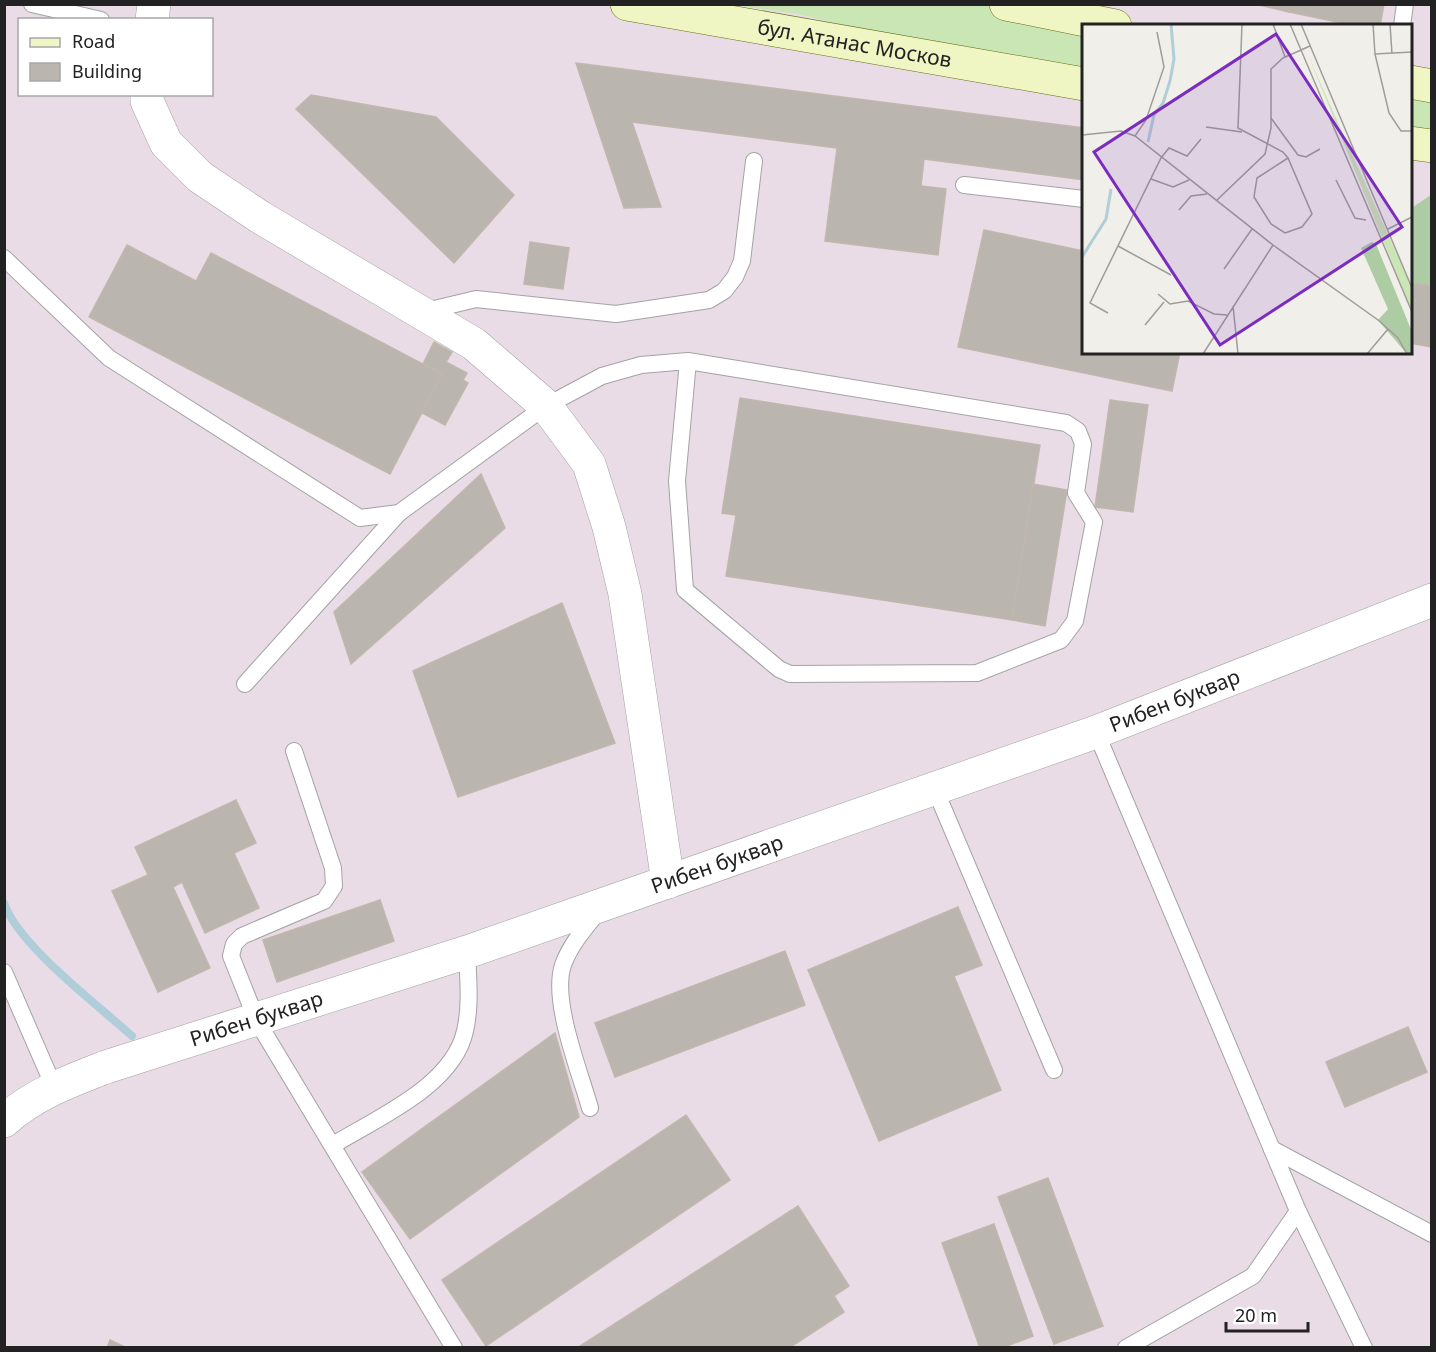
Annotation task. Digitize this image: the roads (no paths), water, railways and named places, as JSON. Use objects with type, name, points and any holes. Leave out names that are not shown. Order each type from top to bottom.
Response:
[{"type":"main road","name":"бул. Атанас Москов","points":[[627,4],[1082,84]]},
{"type":"main road","points":[[1006,4],[1105,24]]},
{"type":"main road","points":[[1412,82],[1431,86]]},
{"type":"main road","points":[[1412,142],[1431,146]]},
{"type":"street","points":[[147,96],[147,101],[166,143],[200,177],[260,217],[474,344],[546,406],[589,464],[609,527],[625,594],[668,882]]},
{"type":"street","name":"Рибен буквар","points":[[4,1120],[54,1087],[106,1067],[257,1021],[467,952],[935,789],[1096,732],[1431,600]]},
{"type":"lane","points":[[32,4],[92,18]]},
{"type":"lane","points":[[1402,24],[1405,4]]},
{"type":"lane","points":[[421,312],[476,299],[616,314],[709,300],[724,291],[735,278],[742,261],[754,161]]},
{"type":"lane","points":[[964,185],[1082,199]]},
{"type":"lane","points":[[4,258],[109,358],[360,518],[399,513]]},
{"type":"lane","points":[[245,684],[399,513],[546,406],[602,376],[641,365],[688,361],[1066,423],[1078,432],[1083,444],[1076,493],[1094,522],[1075,621],[1070,632],[1061,640],[977,673],[790,674],[779,669],[685,590],[677,481],[688,361]]},
{"type":"lane","points":[[1096,732],[1298,1211],[1364,1347]]},
{"type":"lane","points":[[294,751],[335,877],[334,886],[324,900],[242,936],[234,944],[231,956],[257,1021],[454,1347]]},
{"type":"lane","points":[[935,789],[1054,1071]]},
{"type":"lane","points":[[590,1108],[559,999],[562,967],[576,938],[604,904]]},
{"type":"lane","points":[[333,1145],[430,1085],[453,1060],[465,1033],[468,1009],[467,952]]},
{"type":"lane","points":[[4,972],[54,1087]]},
{"type":"lane","points":[[1272,1149],[1431,1234]]},
{"type":"lane","points":[[1126,1347],[1253,1276],[1298,1211]]},
{"type":"waterway","points":[[4,903],[12,920],[25,937],[60,974],[132,1036]]}]
